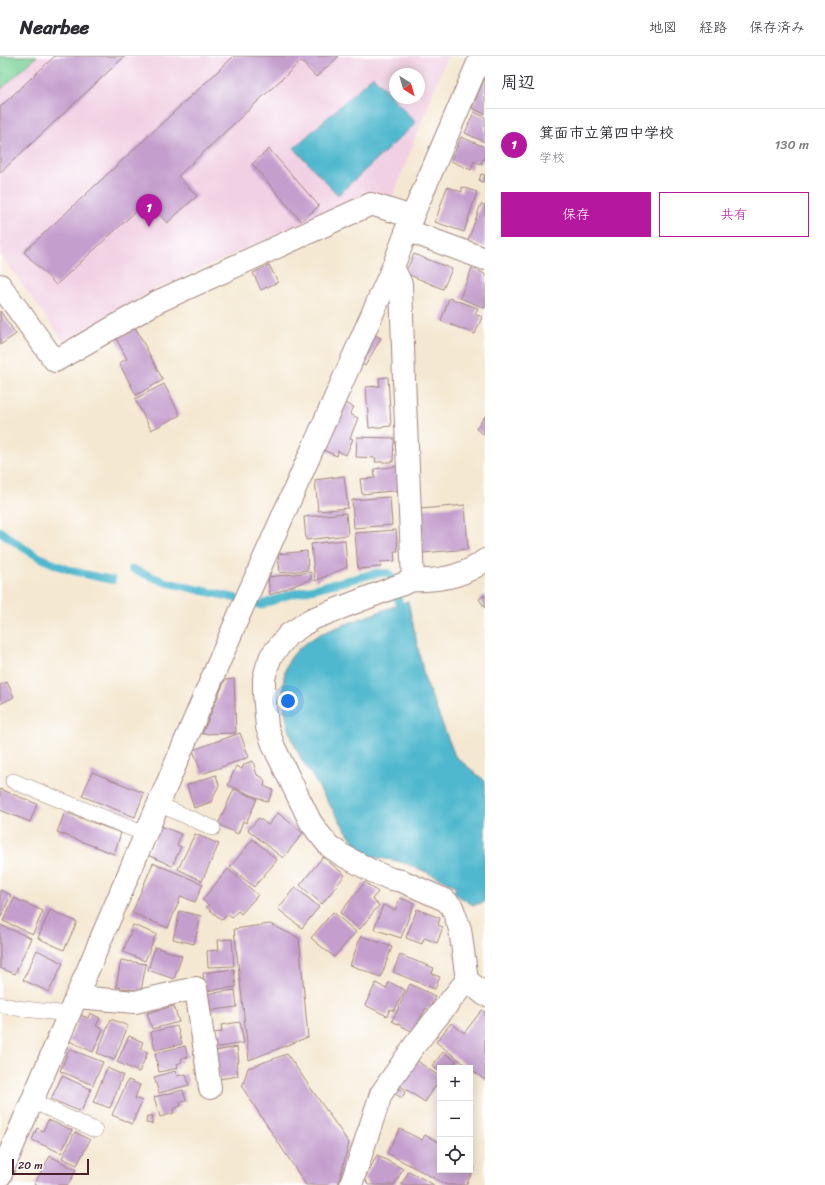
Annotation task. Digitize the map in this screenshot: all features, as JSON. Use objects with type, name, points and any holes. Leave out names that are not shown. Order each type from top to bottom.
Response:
[{"type":"street","points":[[0,1176],[239,615],[393,267],[409,223],[481,56]]},
{"type":"street","points":[[0,285],[55,361],[157,302],[371,204],[485,259]]},
{"type":"street","points":[[393,267],[401,284],[413,580]]},
{"type":"street","points":[[485,560],[457,575],[426,580],[413,580],[312,619],[288,635],[271,656],[266,667],[264,678],[267,727],[274,747],[310,821],[329,846],[342,855],[368,869],[402,881],[445,900],[452,907],[460,930],[466,980],[485,995]]},
{"type":"street","points":[[351,1185],[381,1094],[414,1046],[466,980]]},
{"type":"street","points":[[72,1006],[135,1002],[196,988],[210,1088]]},
{"type":"lane","points":[[13,781],[145,834]]},
{"type":"lane","points":[[158,804],[212,828]]},
{"type":"lane","points":[[0,1004],[16,1008],[72,1006]]},
{"type":"lane","points":[[32,1101],[95,1130]]},
{"type":"shaded area","points":[[0,56],[447,56],[392,199],[369,195],[151,291],[65,343],[0,254]]},
{"type":"green space","points":[[0,56],[37,56],[0,90]]},
{"type":"water","points":[[373,76],[389,93],[389,104],[399,104],[416,123],[338,195],[294,148]]},
{"type":"water","points":[[408,601],[425,680],[455,756],[485,781],[485,902],[473,905],[454,893],[456,886],[408,864],[367,854],[359,847],[343,827],[301,759],[289,730],[286,717],[283,692],[286,668],[290,659],[300,647],[322,633]]},
{"type":"building","points":[[55,56],[125,56],[0,173],[0,107]]},
{"type":"building","points":[[234,56],[339,56],[316,77],[301,61],[178,176],[197,196],[167,223],[147,201],[56,285],[24,252]]},
{"type":"building","points":[[485,77],[485,114],[472,108]]},
{"type":"building","points":[[474,112],[485,117],[485,142],[465,133]]},
{"type":"building","points":[[461,137],[485,147],[485,160],[483,159],[481,164],[474,161],[471,170],[451,161]]},
{"type":"building","points":[[269,149],[319,206],[301,221],[252,164]]},
{"type":"building","points":[[481,174],[485,175],[483,182],[479,181]]},
{"type":"building","points":[[447,187],[462,192],[462,187],[477,192],[464,232],[435,222]]},
{"type":"building","points":[[481,204],[485,205],[485,247],[468,241]]},
{"type":"building","points":[[414,254],[452,269],[443,289],[405,273]]},
{"type":"building","points":[[269,265],[278,282],[261,290],[253,273]]},
{"type":"building","points":[[472,268],[485,274],[485,308],[460,298]]},
{"type":"building","points":[[449,298],[478,308],[475,314],[482,317],[475,334],[441,321]]},
{"type":"building","points":[[0,311],[16,334],[0,345]]},
{"type":"building","points":[[135,327],[163,380],[136,395],[119,363],[127,359],[116,338]]},
{"type":"building","points":[[373,334],[381,338],[365,366],[358,362]]},
{"type":"building","points":[[388,377],[391,426],[369,428],[366,387],[380,386],[379,378]]},
{"type":"building","points":[[164,384],[180,415],[151,430],[135,399]]},
{"type":"building","points":[[344,403],[354,407],[350,414],[358,418],[350,438],[353,439],[346,455],[338,451],[337,456],[323,450]]},
{"type":"building","points":[[485,416],[485,435],[476,429]]},
{"type":"building","points":[[357,437],[394,438],[393,462],[375,462],[376,458],[356,457]]},
{"type":"building","points":[[400,466],[402,490],[362,494],[360,479],[375,478],[374,469]]},
{"type":"building","points":[[344,476],[348,508],[318,511],[315,480]]},
{"type":"building","points":[[390,497],[392,525],[354,528],[352,500]]},
{"type":"building","points":[[465,505],[468,549],[423,553],[420,509]]},
{"type":"building","points":[[346,513],[348,535],[306,540],[304,517]]},
{"type":"building","points":[[396,530],[398,551],[394,551],[395,561],[380,562],[381,567],[358,569],[355,533]]},
{"type":"building","points":[[345,540],[347,567],[315,581],[311,544]]},
{"type":"building","points":[[307,551],[308,570],[280,573],[278,554]]},
{"type":"building","points":[[311,572],[311,579],[270,595],[268,577]]},
{"type":"building","points":[[485,595],[485,608],[479,599]]},
{"type":"building","points":[[234,679],[236,733],[202,734],[225,680]]},
{"type":"building","points":[[7,682],[14,697],[0,704],[0,685]]},
{"type":"building","points":[[240,733],[249,757],[202,774],[193,750]]},
{"type":"building","points":[[253,761],[257,775],[262,777],[265,781],[264,786],[273,790],[268,802],[228,785],[236,766],[242,769],[244,764]]},
{"type":"building","points":[[92,772],[144,793],[135,817],[82,796]]},
{"type":"building","points":[[216,775],[219,785],[211,802],[194,808],[187,785]]},
{"type":"building","points":[[0,789],[37,804],[30,822],[0,810]]},
{"type":"building","points":[[234,789],[257,799],[246,823],[243,821],[238,834],[218,824]]},
{"type":"building","points":[[65,812],[121,833],[114,854],[57,832]]},
{"type":"building","points":[[278,813],[303,833],[283,858],[248,830],[259,818],[268,825]]},
{"type":"building","points":[[161,826],[181,834],[177,845],[181,847],[172,866],[148,855]]},
{"type":"building","points":[[195,834],[219,844],[202,881],[178,869]]},
{"type":"building","points":[[253,839],[277,860],[254,887],[230,867]]},
{"type":"building","points":[[323,857],[345,875],[322,904],[300,885]]},
{"type":"building","points":[[153,863],[203,884],[195,902],[181,896],[168,928],[132,913]]},
{"type":"building","points":[[228,869],[258,895],[241,914],[238,911],[232,917],[228,914],[222,920],[206,907],[209,905],[202,900]]},
{"type":"building","points":[[365,882],[378,892],[372,899],[379,905],[360,929],[340,913]]},
{"type":"building","points":[[295,887],[319,907],[302,928],[278,909]]},
{"type":"building","points":[[0,890],[11,895],[1,917],[0,917]]},
{"type":"building","points":[[14,898],[43,911],[33,934],[3,921]]},
{"type":"building","points":[[400,898],[414,903],[401,938],[374,929],[383,905],[395,910]]},
{"type":"building","points":[[417,909],[440,918],[438,925],[443,927],[437,943],[424,938],[422,944],[406,938]]},
{"type":"building","points":[[50,910],[77,922],[64,950],[38,938]]},
{"type":"building","points":[[180,911],[201,916],[194,944],[173,939]]},
{"type":"building","points":[[333,912],[356,932],[334,957],[311,938]]},
{"type":"building","points":[[270,924],[299,938],[308,1037],[249,1060],[234,929]]},
{"type":"building","points":[[0,925],[31,938],[15,974],[0,968]]},
{"type":"building","points":[[133,925],[156,934],[145,961],[123,952]]},
{"type":"building","points":[[361,936],[392,947],[381,977],[350,965]]},
{"type":"building","points":[[232,939],[234,966],[208,967],[207,951],[219,950],[218,940]]},
{"type":"building","points":[[155,947],[182,956],[174,979],[148,970]]},
{"type":"building","points":[[37,950],[63,963],[49,992],[23,980]]},
{"type":"building","points":[[400,955],[434,968],[432,974],[440,977],[435,989],[393,972]]},
{"type":"building","points":[[121,960],[146,964],[141,991],[116,987]]},
{"type":"building","points":[[234,969],[236,987],[205,991],[203,973]]},
{"type":"building","points":[[389,982],[405,990],[394,1011],[390,1009],[387,1016],[365,1005],[376,983],[386,989]]},
{"type":"building","points":[[410,984],[435,996],[429,1010],[426,1008],[413,1032],[392,1021]]},
{"type":"building","points":[[235,990],[237,1007],[207,1011],[205,994]]},
{"type":"building","points":[[174,1006],[179,1022],[152,1029],[147,1013]]},
{"type":"building","points":[[482,1010],[485,1012],[485,1080],[473,1071],[473,1065],[466,1065],[436,1042],[451,1023],[464,1033]]},
{"type":"building","points":[[90,1013],[100,1018],[96,1026],[103,1029],[93,1052],[69,1041],[81,1015],[88,1018]]},
{"type":"building","points":[[111,1019],[128,1026],[114,1060],[97,1053]]},
{"type":"building","points":[[240,1022],[244,1043],[214,1048],[212,1033],[222,1032],[221,1025]]},
{"type":"building","points":[[177,1026],[182,1044],[155,1050],[151,1032]]},
{"type":"building","points":[[129,1036],[143,1042],[140,1049],[148,1052],[139,1072],[117,1062]]},
{"type":"building","points":[[185,1046],[188,1057],[181,1059],[182,1062],[177,1064],[178,1068],[159,1072],[155,1053]]},
{"type":"building","points":[[237,1047],[239,1062],[236,1062],[238,1076],[219,1079],[215,1051]]},
{"type":"building","points":[[69,1049],[103,1062],[93,1085],[60,1071]]},
{"type":"building","points":[[443,1052],[456,1061],[453,1065],[437,1065],[437,1070],[432,1066]]},
{"type":"building","points":[[287,1054],[349,1143],[338,1185],[306,1185],[242,1087],[248,1068]]},
{"type":"building","points":[[416,1060],[437,1075],[437,1084],[425,1102],[399,1085]]},
{"type":"building","points":[[107,1068],[123,1075],[110,1108],[93,1102]]},
{"type":"building","points":[[175,1071],[177,1076],[186,1074],[189,1085],[159,1093],[154,1077]]},
{"type":"building","points":[[62,1076],[91,1089],[81,1112],[51,1099]]},
{"type":"building","points":[[128,1080],[140,1085],[135,1098],[142,1101],[132,1124],[112,1115]]},
{"type":"building","points":[[399,1088],[405,1092],[402,1098],[395,1094]]},
{"type":"building","points":[[183,1090],[186,1101],[180,1102],[181,1106],[173,1109],[174,1113],[160,1117],[154,1097]]},
{"type":"building","points":[[147,1116],[153,1116],[152,1124],[146,1123]]},
{"type":"building","points":[[48,1120],[72,1130],[61,1153],[32,1140],[37,1128],[43,1131]]},
{"type":"building","points":[[400,1129],[422,1140],[425,1135],[437,1141],[437,1173],[472,1173],[466,1185],[447,1185],[387,1153]]},
{"type":"building","points":[[75,1132],[90,1140],[77,1165],[62,1158]]},
{"type":"building","points":[[377,1155],[403,1169],[394,1185],[368,1185],[365,1178]]},
{"type":"building","points":[[50,1156],[76,1170],[68,1185],[34,1185]]},
{"type":"building","points":[[409,1171],[434,1185],[401,1185]]},
{"type":"waterway","points":[[0,531],[16,543],[49,562],[67,569],[112,580]]},
{"type":"waterway","points":[[132,569],[165,582],[235,598]]},
{"type":"waterway","points":[[256,604],[261,605],[288,595],[377,573],[388,573],[392,578]]},
{"type":"waterway","points":[[397,596],[399,604]]},
{"type":"place","name":"箕面市立第四中学校","points":[[149,227]]}]
